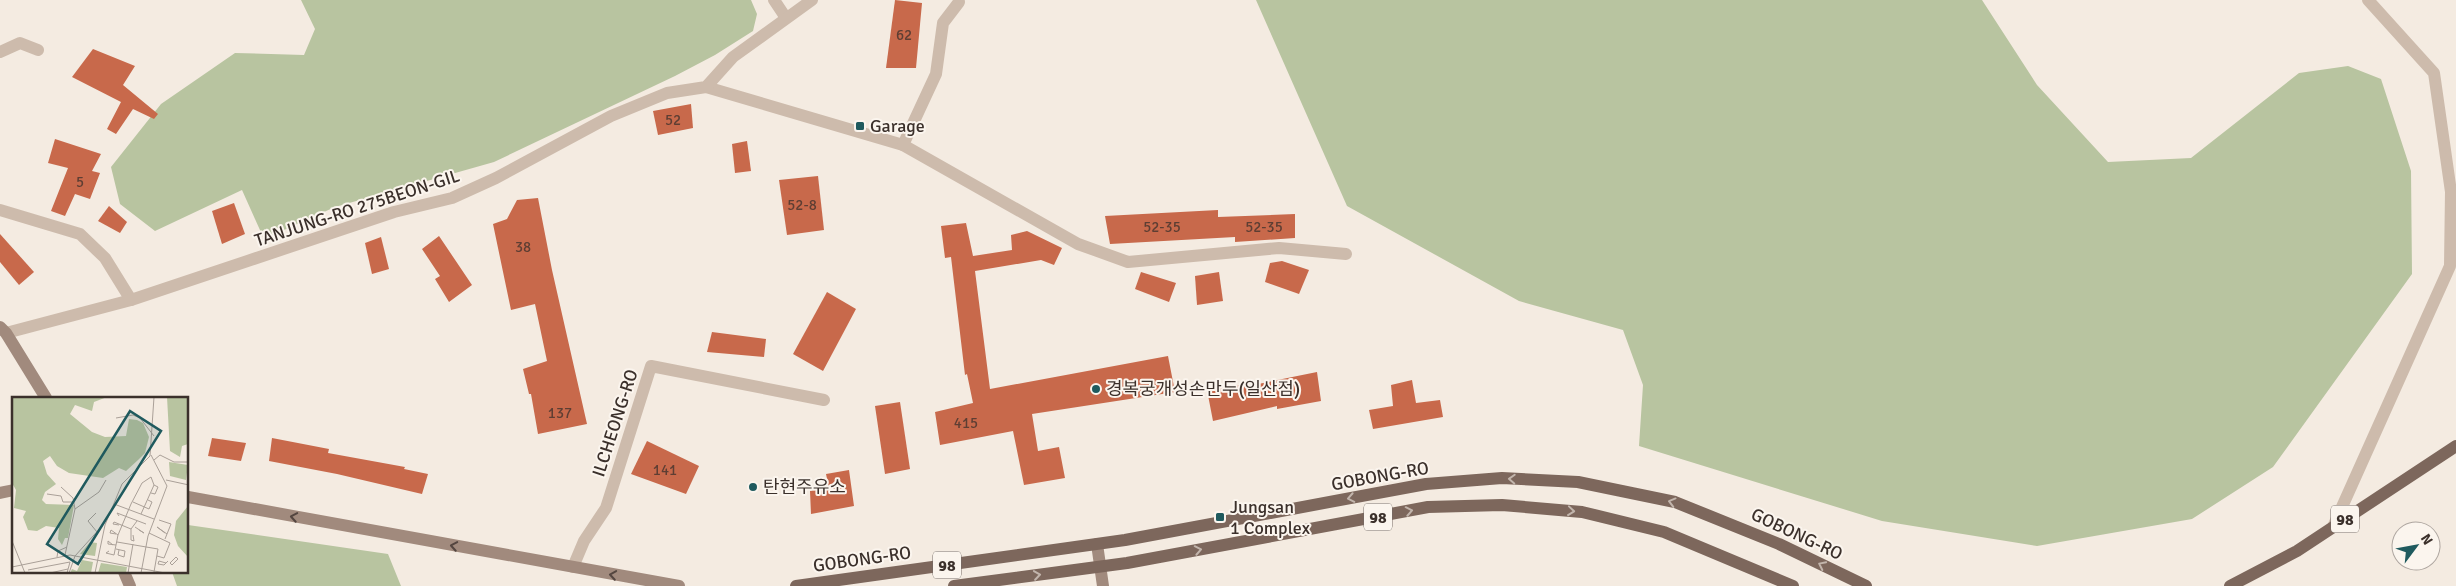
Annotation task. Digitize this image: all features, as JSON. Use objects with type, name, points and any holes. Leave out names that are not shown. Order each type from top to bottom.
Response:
[{"type":"main road","name":"98","points":[[2230,586],[2297,551],[2456,446]]},
{"type":"main road","name":"GOBONG-RO","points":[[796,586],[1097,544],[1426,484],[1502,478],[1578,482],[1675,502],[1770,540],[1866,586]]},
{"type":"main road","name":"98","points":[[954,586],[1100,566],[1428,507],[1502,505],[1582,512],[1664,532],[1793,586]]},
{"type":"street","points":[[774,0],[786,18]]},
{"type":"street","points":[[706,87],[733,56],[812,0]]},
{"type":"street","points":[[2333,527],[2450,266],[2451,192],[2434,73],[2368,0]]},
{"type":"street","points":[[903,145],[936,74],[942,24],[959,2]]},
{"type":"street","points":[[0,52],[20,43],[38,50]]},
{"type":"street","name":"TANJUNG-RO 275BEON-GIL","points":[[3,330],[131,300],[394,212],[452,198],[496,178],[611,116],[667,93],[706,87],[903,145],[1078,244],[1128,262],[1279,248],[1346,254]]},
{"type":"street","points":[[0,210],[80,234],[104,258],[131,300]]},
{"type":"street","points":[[3,330],[45,397]]},
{"type":"street","name":"ILCHEONG-RO","points":[[574,567],[584,541],[606,508],[652,366],[824,400]]},
{"type":"street","points":[[189,497],[679,586]]},
{"type":"street","points":[[1097,544],[1103,586]]},
{"type":"street","points":[[125,574],[130,586]]},
{"type":"green space","points":[[301,0],[751,0],[757,14],[753,31],[715,55],[494,162],[335,207],[264,239],[242,190],[155,231],[120,204],[111,167],[161,104],[235,53],[304,55],[315,29]]},
{"type":"green space","points":[[1256,0],[1982,0],[2037,85],[2108,162],[2191,158],[2299,73],[2348,66],[2381,79],[2411,171],[2412,274],[2273,467],[2192,519],[2037,546],[1882,521],[1639,446],[1643,385],[1623,330],[1519,301],[1347,206]]},
{"type":"green space","points":[[189,525],[388,554],[401,586],[177,586],[173,574],[189,574]]},
{"type":"building","points":[[895,0],[922,3],[916,68],[886,68]]},
{"type":"building","points":[[93,49],[135,66],[123,85],[158,114],[154,119],[133,109],[116,134],[107,129],[121,102],[72,77]]},
{"type":"building","points":[[691,104],[693,128],[658,135],[653,111]]},
{"type":"building","points":[[55,139],[101,154],[92,171],[100,173],[90,199],[75,194],[65,216],[51,211],[68,168],[48,163]]},
{"type":"building","points":[[747,141],[751,171],[735,173],[732,144]]},
{"type":"building","points":[[818,176],[824,230],[787,235],[779,180]]},
{"type":"building","points":[[538,198],[552,270],[587,424],[538,434],[531,394],[529,394],[523,369],[547,361],[535,304],[511,310],[493,224],[507,219],[517,200]]},
{"type":"building","points":[[234,203],[245,234],[222,244],[212,211]]},
{"type":"building","points":[[109,206],[127,222],[120,233],[98,221]]},
{"type":"building","points":[[1218,210],[1218,217],[1295,214],[1295,238],[1235,242],[1235,237],[1110,244],[1105,216]]},
{"type":"building","points":[[966,223],[973,256],[1012,250],[1011,235],[1027,231],[1062,248],[1054,265],[1041,260],[975,271],[990,389],[1168,356],[1175,392],[1032,414],[1038,451],[1059,447],[1065,478],[1024,485],[1013,431],[940,445],[935,412],[973,403],[967,374],[965,375],[951,257],[945,258],[941,226]]},
{"type":"building","points":[[0,234],[34,272],[19,285],[0,262]]},
{"type":"building","points":[[439,236],[472,285],[449,302],[435,279],[440,276],[422,249]]},
{"type":"building","points":[[381,237],[389,269],[372,274],[365,243]]},
{"type":"building","points":[[1282,261],[1309,270],[1299,294],[1265,282],[1270,263]]},
{"type":"building","points":[[1141,272],[1176,283],[1169,302],[1135,289]]},
{"type":"building","points":[[1219,272],[1223,301],[1197,305],[1195,276]]},
{"type":"building","points":[[827,292],[856,309],[823,371],[793,354]]},
{"type":"building","points":[[712,332],[766,339],[764,357],[707,352]]},
{"type":"building","points":[[1317,372],[1321,401],[1277,409],[1277,406],[1213,421],[1207,390],[1248,384],[1248,386]]},
{"type":"building","points":[[1412,380],[1416,403],[1440,400],[1443,417],[1373,429],[1369,410],[1393,406],[1391,385]]},
{"type":"building","points":[[900,402],[910,469],[885,474],[875,406]]},
{"type":"building","points":[[212,438],[246,443],[241,461],[208,456]]},
{"type":"building","points":[[272,438],[329,449],[328,453],[405,467],[404,469],[428,474],[422,494],[337,474],[269,461]]},
{"type":"building","points":[[647,441],[699,466],[686,494],[631,474]]},
{"type":"building","points":[[849,470],[854,506],[811,514],[810,491],[829,488],[826,474]]},
{"type":"place","name":"Garage","points":[[860,126]]},
{"type":"place","name":"경복궁개성손만두(일산점)","points":[[1096,389]]},
{"type":"place","name":"탄현주유소","points":[[753,487]]},
{"type":"place","name":"Jungsan 1 Complex","points":[[1220,517]]}]
